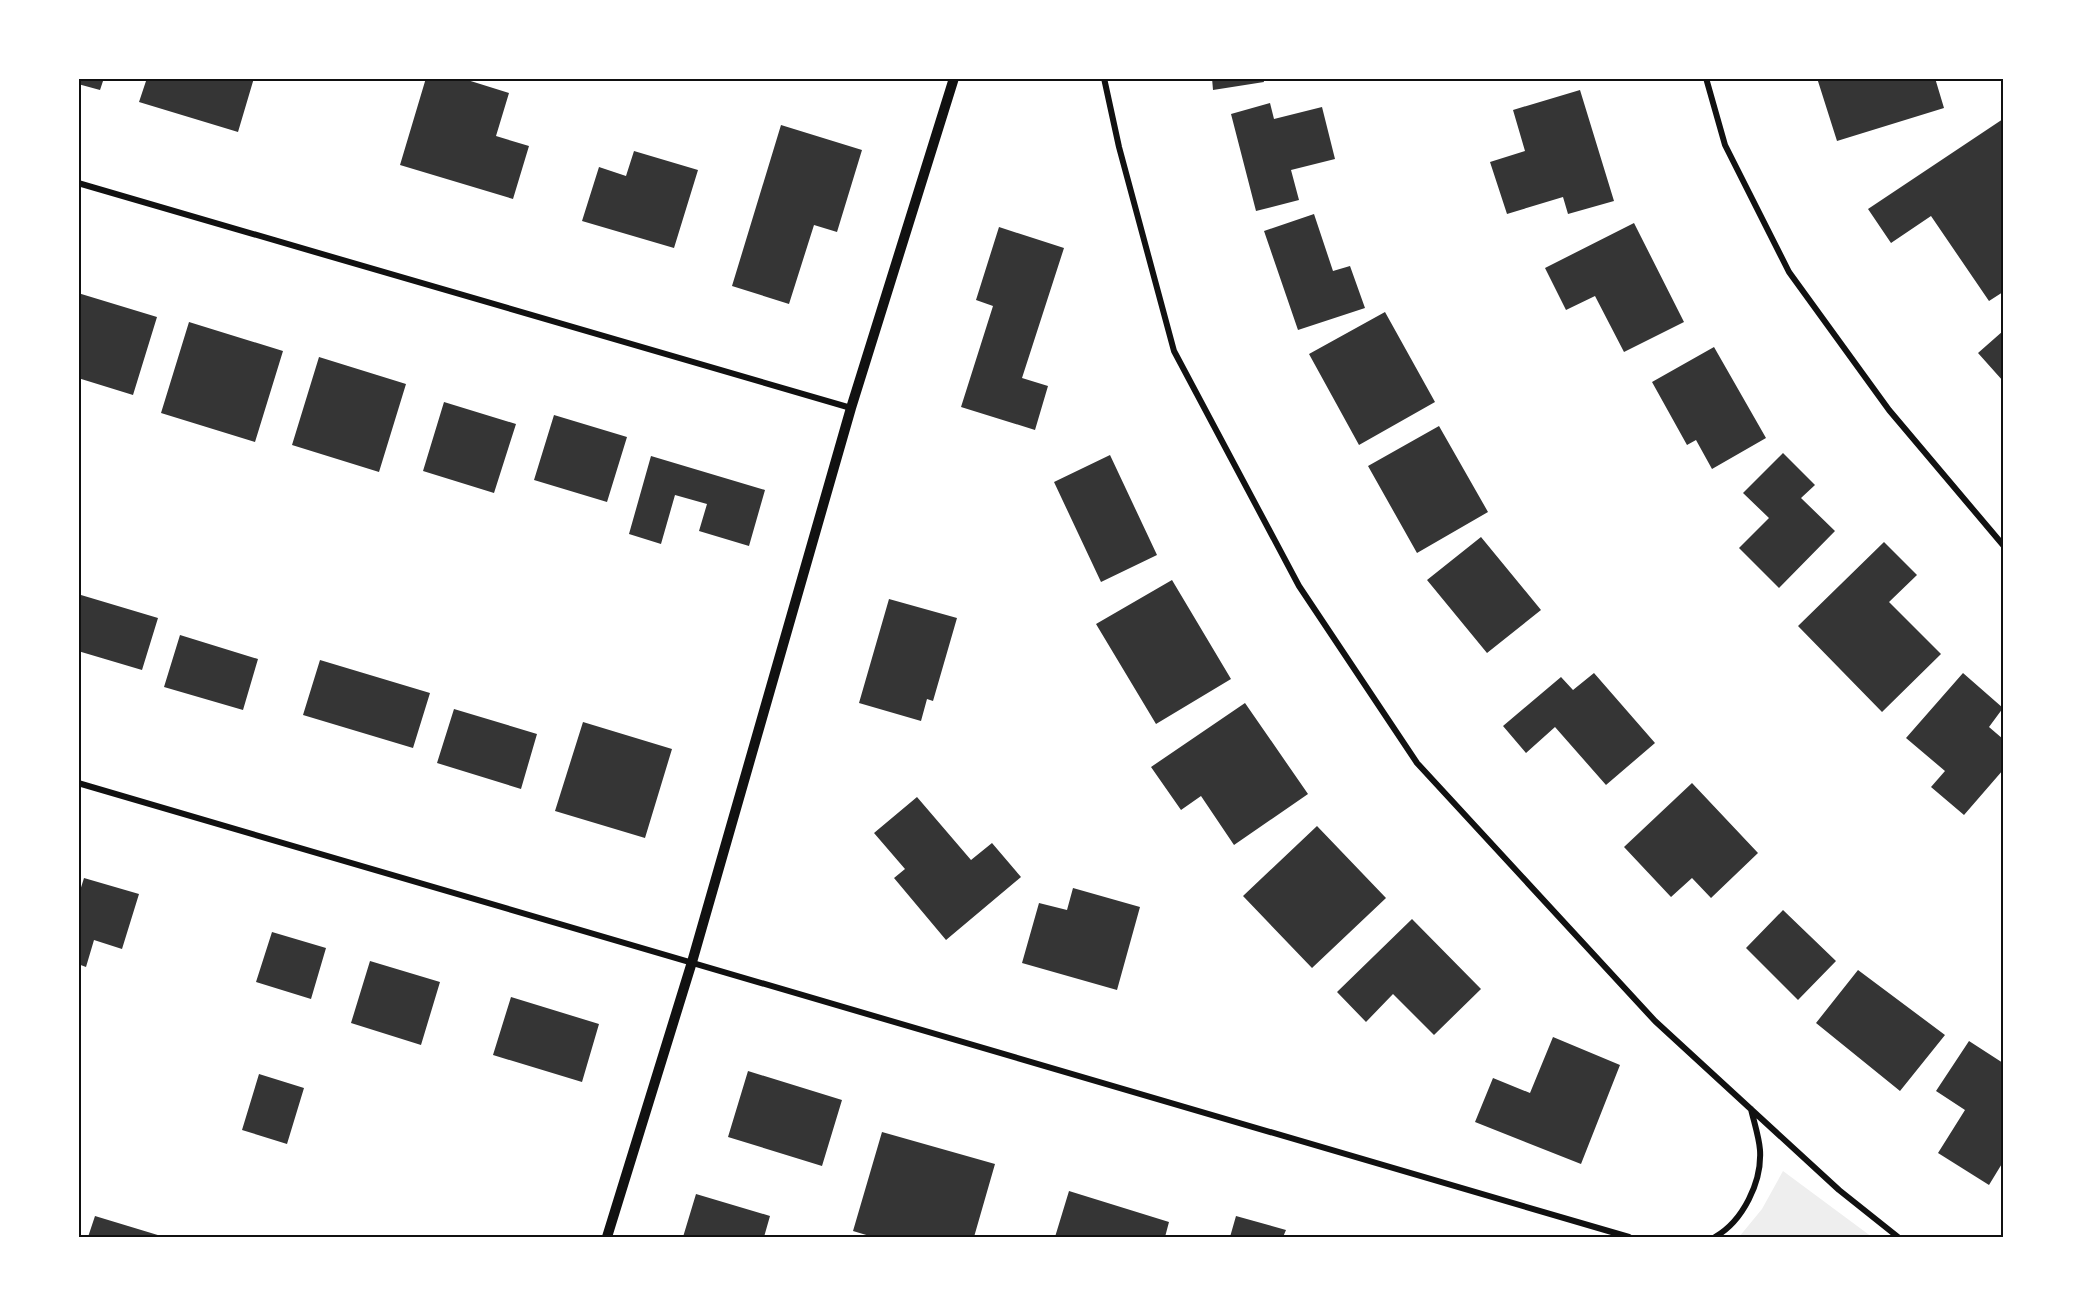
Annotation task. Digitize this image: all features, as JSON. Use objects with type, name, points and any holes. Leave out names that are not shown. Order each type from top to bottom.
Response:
[{"type":"street","points":[[608,1237],[692,962],[851,408],[954,78]]},
{"type":"street","points":[[1104,78],[1119,147],[1174,351],[1299,586],[1417,763],[1654,1021],[1839,1190],[1898,1237]]},
{"type":"street","points":[[1706,78],[1725,145],[1789,272],[1890,411],[2003,545]]},
{"type":"street","points":[[78,183],[851,408]]},
{"type":"street","points":[[78,783],[1629,1237]]},
{"type":"street","points":[[1715,1237],[1741,1213],[1756,1184],[1760,1150],[1750,1109]]},
{"type":"shaded area","points":[[1783,1171],[1872,1237],[1739,1237],[1762,1209]]},
{"type":"building","points":[[78,78],[104,78],[100,90],[78,84]]},
{"type":"building","points":[[147,78],[254,78],[238,132],[139,102]]},
{"type":"building","points":[[426,78],[461,78],[509,93],[496,136],[529,146],[513,199],[400,165]]},
{"type":"building","points":[[1212,78],[1263,78],[1264,82],[1213,90]]},
{"type":"building","points":[[1817,78],[1935,78],[1944,108],[1837,141]]},
{"type":"building","points":[[1580,90],[1614,201],[1568,214],[1563,197],[1507,214],[1490,162],[1525,151],[1513,110]]},
{"type":"building","points":[[1270,103],[1274,119],[1322,107],[1335,159],[1291,170],[1299,200],[1256,211],[1231,114]]},
{"type":"building","points":[[2003,119],[2003,292],[1989,301],[1931,216],[1891,243],[1868,209]]},
{"type":"building","points":[[781,125],[862,150],[837,232],[814,225],[789,304],[732,286]]},
{"type":"building","points":[[634,151],[698,170],[674,248],[582,221],[599,167],[626,176]]},
{"type":"building","points":[[1314,214],[1333,271],[1350,266],[1365,308],[1298,330],[1264,231]]},
{"type":"building","points":[[1634,223],[1684,322],[1624,352],[1595,296],[1566,310],[1545,268]]},
{"type":"building","points":[[999,227],[1064,248],[1022,378],[1048,386],[1035,430],[961,407],[993,306],[976,300]]},
{"type":"building","points":[[78,293],[157,317],[133,395],[78,378]]},
{"type":"building","points":[[1385,312],[1435,402],[1359,445],[1309,354]]},
{"type":"building","points":[[189,322],[283,351],[255,442],[161,413]]},
{"type":"building","points":[[2003,331],[2003,381],[1978,353]]},
{"type":"building","points":[[1714,347],[1766,438],[1712,469],[1696,440],[1687,445],[1652,382]]},
{"type":"building","points":[[319,357],[406,384],[379,472],[292,445]]},
{"type":"building","points":[[444,402],[516,424],[494,493],[423,471]]},
{"type":"building","points":[[554,415],[627,437],[607,502],[534,480]]},
{"type":"building","points":[[1439,426],[1488,512],[1417,553],[1368,466]]},
{"type":"building","points":[[1783,453],[1815,485],[1801,498],[1835,531],[1779,588],[1739,548],[1769,518],[1743,493]]},
{"type":"building","points":[[1110,455],[1157,555],[1101,582],[1054,482]]},
{"type":"building","points":[[651,456],[765,490],[749,546],[699,531],[707,504],[675,495],[661,544],[629,534]]},
{"type":"building","points":[[1481,537],[1541,610],[1487,653],[1427,580]]},
{"type":"building","points":[[1884,542],[1917,575],[1889,602],[1941,654],[1882,712],[1798,626]]},
{"type":"building","points":[[1172,580],[1231,679],[1156,724],[1096,624]]},
{"type":"building","points":[[81,595],[158,618],[142,670],[78,651],[78,606]]},
{"type":"building","points":[[889,599],[957,618],[933,701],[927,699],[921,721],[859,703]]},
{"type":"building","points":[[180,635],[258,659],[243,710],[164,687]]},
{"type":"building","points":[[320,660],[430,693],[413,748],[303,715]]},
{"type":"building","points":[[1594,673],[1655,743],[1606,785],[1555,727],[1526,753],[1503,726],[1561,677],[1573,690]]},
{"type":"building","points":[[1963,673],[2003,708],[1989,727],[2003,739],[2003,770],[1964,815],[1931,787],[1945,771],[1906,738]]},
{"type":"building","points":[[1245,703],[1308,794],[1234,845],[1201,796],[1181,810],[1151,767]]},
{"type":"building","points":[[454,709],[537,734],[521,789],[437,763]]},
{"type":"building","points":[[583,722],[672,749],[645,838],[555,811]]},
{"type":"building","points":[[1692,783],[1758,853],[1711,898],[1692,878],[1671,897],[1624,847]]},
{"type":"building","points":[[917,797],[971,860],[992,843],[1021,877],[946,940],[894,878],[905,869],[874,833]]},
{"type":"building","points":[[1317,826],[1386,898],[1312,968],[1243,896]]},
{"type":"building","points":[[84,878],[139,894],[122,949],[94,940],[86,967],[78,964],[78,897]]},
{"type":"building","points":[[1073,888],[1140,907],[1117,990],[1022,963],[1039,903],[1067,910]]},
{"type":"building","points":[[1783,910],[1836,961],[1798,1000],[1746,948]]},
{"type":"building","points":[[1412,919],[1481,989],[1434,1035],[1393,994],[1366,1022],[1337,992]]},
{"type":"building","points":[[272,932],[326,948],[311,999],[256,982]]},
{"type":"building","points":[[370,961],[440,982],[421,1045],[351,1023]]},
{"type":"building","points":[[1858,970],[1945,1035],[1900,1091],[1816,1023]]},
{"type":"building","points":[[511,997],[599,1024],[582,1082],[493,1055]]},
{"type":"building","points":[[1553,1037],[1620,1065],[1581,1164],[1475,1122],[1493,1078],[1530,1093]]},
{"type":"building","points":[[1969,1041],[2003,1063],[2003,1162],[1989,1185],[1938,1153],[1965,1110],[1936,1091]]},
{"type":"building","points":[[748,1071],[842,1100],[822,1166],[728,1137]]},
{"type":"building","points":[[259,1074],[304,1088],[287,1144],[242,1130]]},
{"type":"building","points":[[882,1132],[995,1164],[974,1237],[873,1237],[853,1231]]},
{"type":"building","points":[[1069,1191],[1169,1222],[1165,1237],[1055,1237]]},
{"type":"building","points":[[696,1194],[770,1216],[764,1237],[683,1237]]},
{"type":"building","points":[[95,1216],[161,1236],[161,1237],[88,1237]]},
{"type":"building","points":[[1236,1216],[1286,1230],[1283,1237],[1230,1237]]}]
